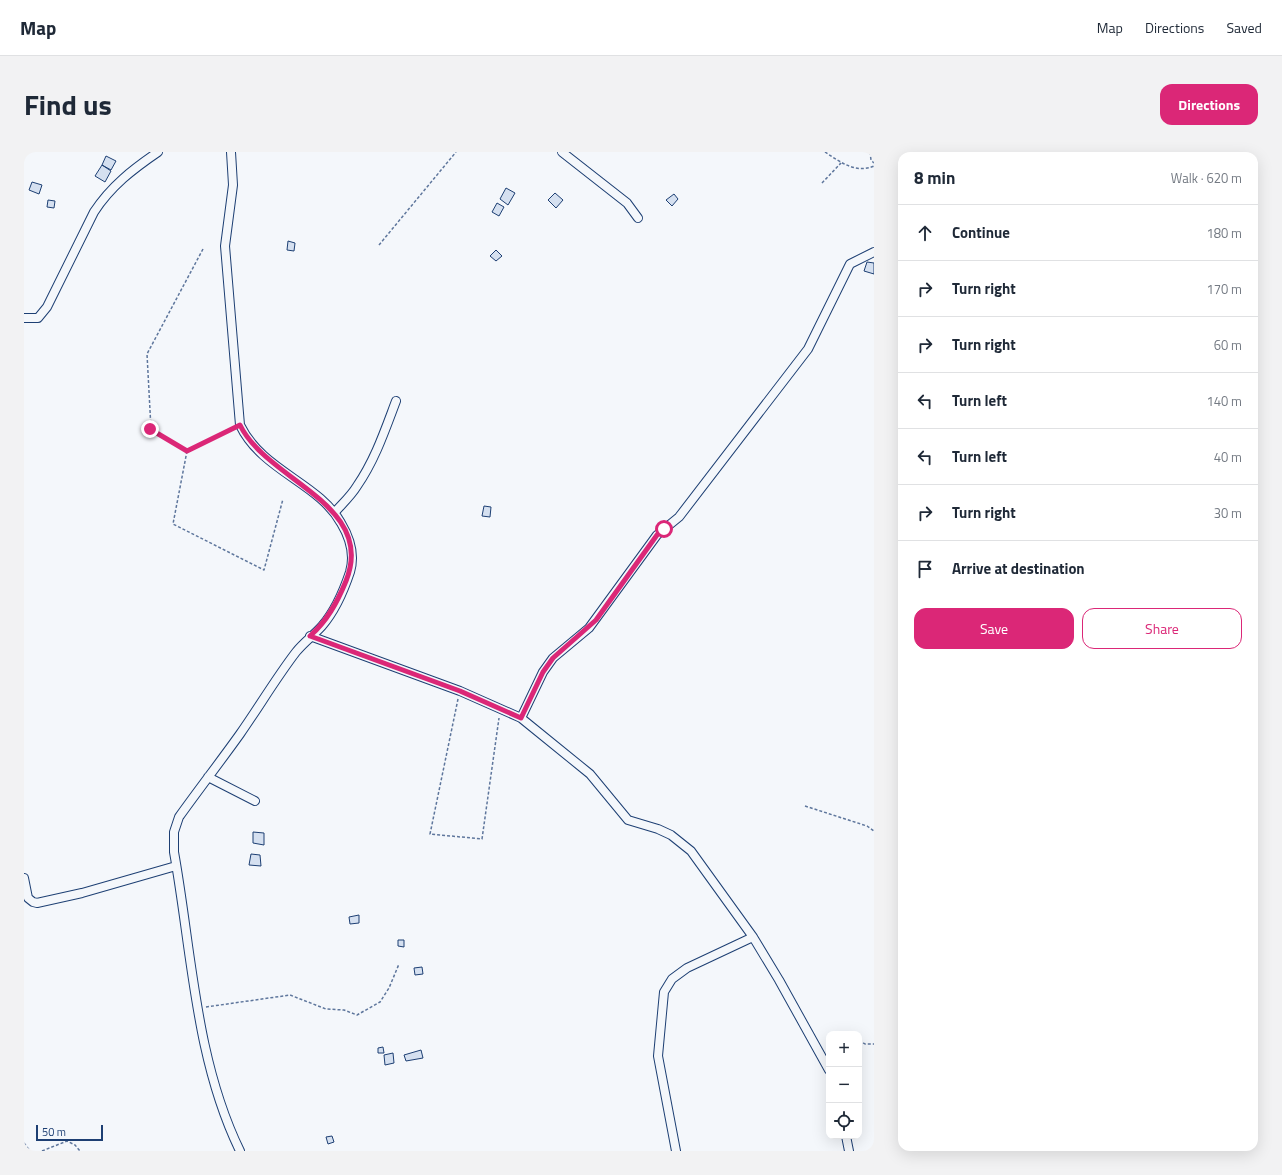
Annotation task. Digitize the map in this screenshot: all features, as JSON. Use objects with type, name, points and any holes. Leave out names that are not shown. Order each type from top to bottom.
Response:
[{"type":"street","points":[[24,318],[38,318],[47,307],[94,212],[102,199],[131,171],[158,152]]},
{"type":"street","points":[[232,152],[233,185],[225,246],[240,425],[246,437],[256,450],[322,500],[334,512],[341,523],[351,546],[352,558],[350,571],[328,618],[296,652],[179,817],[174,832],[176,866],[207,1054],[219,1095],[240,1151]]},
{"type":"street","points":[[562,152],[627,203],[638,218]]},
{"type":"street","points":[[521,718],[540,678],[553,658],[596,620],[657,535],[679,517],[808,349],[850,264],[874,252]]},
{"type":"street","points":[[334,512],[357,487],[370,465],[380,445],[396,401]]},
{"type":"street","points":[[310,636],[460,691],[521,718],[590,774],[622,815],[628,820],[658,829],[671,835],[691,851],[753,937],[779,980],[827,1067]]},
{"type":"street","points":[[208,777],[255,801]]},
{"type":"street","points":[[24,878],[28,898],[33,902],[37,902],[82,893],[176,866]]},
{"type":"street","points":[[676,1151],[658,1056],[664,992],[672,979],[687,968],[753,937]]},
{"type":"street","points":[[847,1139],[849,1151]]},
{"type":"path","points":[[379,244],[456,152]]},
{"type":"path","points":[[825,152],[841,163],[858,169],[868,169],[874,164],[871,160],[870,152]]},
{"type":"path","points":[[822,183],[841,163]]},
{"type":"path","points":[[187,451],[150,429],[147,354],[203,249]]},
{"type":"path","points":[[187,451],[240,425]]},
{"type":"path","points":[[187,451],[173,524],[264,570],[283,499]]},
{"type":"path","points":[[460,691],[430,834],[482,839],[500,708]]},
{"type":"path","points":[[805,806],[867,826],[874,831]]},
{"type":"path","points":[[199,1008],[290,995],[326,1009],[344,1010],[357,1015],[380,1002],[389,988],[399,964]]},
{"type":"path","points":[[862,1042],[865,1044],[874,1044]]},
{"type":"path","points":[[42,1151],[67,1140],[75,1145],[80,1151]]},
{"type":"path","points":[[24,1143],[30,1151]]},
{"type":"building","points":[[106,156],[116,161],[111,170],[102,165]]},
{"type":"building","points":[[102,165],[111,171],[105,182],[95,176]]},
{"type":"building","points":[[32,182],[42,185],[39,194],[29,190]]},
{"type":"building","points":[[506,188],[515,193],[508,205],[500,199]]},
{"type":"building","points":[[555,193],[563,200],[556,208],[548,200]]},
{"type":"building","points":[[674,194],[678,199],[672,206],[666,200]]},
{"type":"building","points":[[48,200],[55,201],[54,208],[47,207]]},
{"type":"building","points":[[497,203],[504,207],[499,216],[492,212]]},
{"type":"building","points":[[288,241],[295,243],[294,251],[287,250]]},
{"type":"building","points":[[496,250],[502,256],[496,261],[490,256]]},
{"type":"building","points":[[867,262],[874,263],[874,274],[864,271]]},
{"type":"building","points":[[484,506],[491,507],[490,517],[482,516]]},
{"type":"building","points":[[253,832],[264,833],[264,845],[253,843]]},
{"type":"building","points":[[251,854],[260,855],[261,866],[249,865]]},
{"type":"building","points":[[359,915],[359,923],[350,924],[349,917]]},
{"type":"building","points":[[398,940],[404,940],[404,947],[398,946]]},
{"type":"building","points":[[422,967],[423,974],[415,975],[414,968]]},
{"type":"building","points":[[383,1047],[384,1053],[378,1053],[378,1048]]},
{"type":"building","points":[[421,1050],[423,1058],[406,1061],[404,1055]]},
{"type":"building","points":[[393,1053],[394,1063],[385,1065],[384,1055]]},
{"type":"building","points":[[332,1136],[334,1142],[328,1144],[326,1137]]},
{"type":"route","points":[[150,429],[187,451],[240,425],[246,437],[256,450],[322,500],[334,512],[347,535],[351,546],[352,558],[350,571],[328,618],[321,627],[310,636],[460,691],[521,718],[543,672],[553,658],[589,628],[596,620],[659,532],[664,529]]}]
